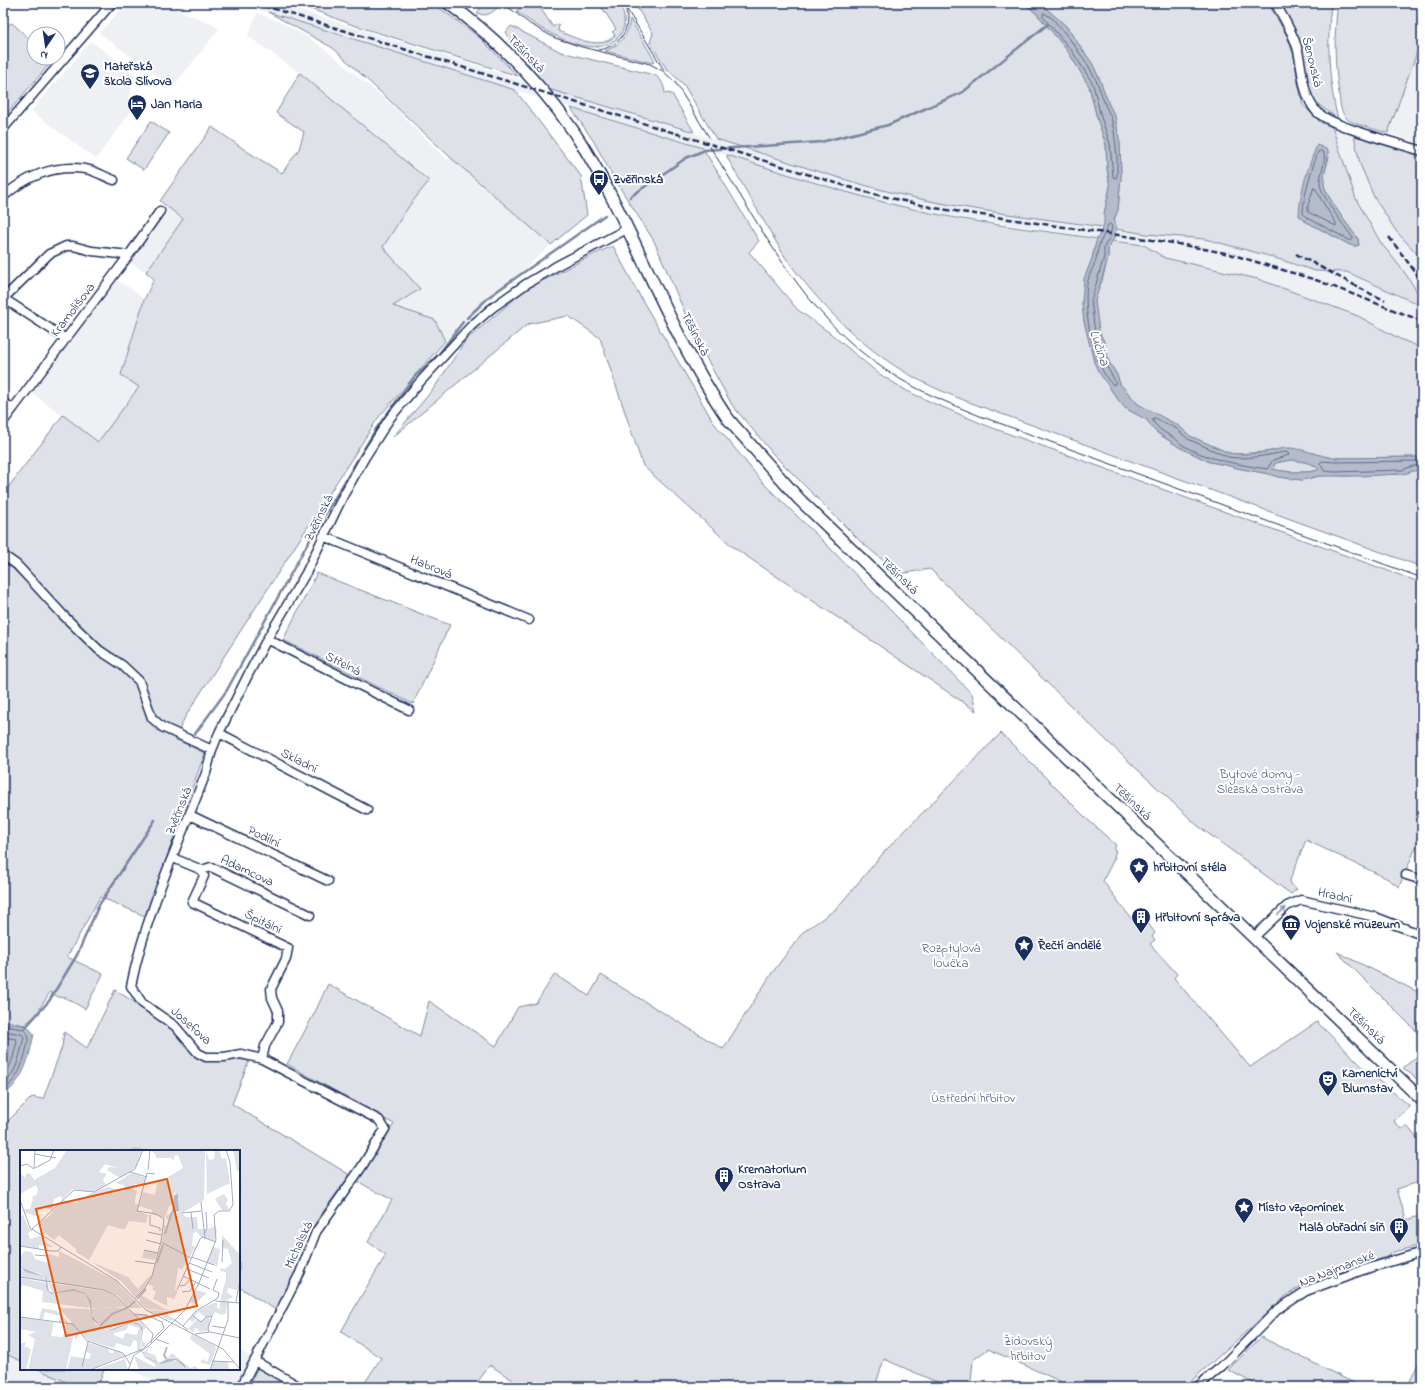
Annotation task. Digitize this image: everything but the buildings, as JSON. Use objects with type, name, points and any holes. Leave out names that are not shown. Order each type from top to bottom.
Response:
[{"type":"main road","name":"Těšínská","points":[[448,3],[485,32],[531,78],[586,150],[690,356],[724,414],[758,454],[799,499],[1422,1100]]},
{"type":"street","points":[[3,129],[112,3]]},
{"type":"street","name":"Šenovská","points":[[1275,3],[1293,34],[1303,82],[1309,100],[1320,114],[1327,119],[1342,125],[1422,151]]},
{"type":"street","points":[[3,198],[15,187],[30,177],[50,171],[70,168],[86,169],[114,180]]},
{"type":"street","name":"Kramolišova","points":[[3,422],[129,255],[160,211]]},
{"type":"street","name":"Zvěřinská","points":[[152,913],[206,773],[212,750],[219,733],[267,639],[306,573],[343,496],[365,457],[390,418],[419,383],[471,326],[492,308],[526,284],[560,264],[627,229]]},
{"type":"street","points":[[66,339],[3,298],[49,254],[66,246],[129,255]]},
{"type":"street","points":[[3,402],[13,409]]},
{"type":"street","name":"Habrová","points":[[323,536],[529,620]]},
{"type":"street","points":[[3,555],[17,566],[63,615],[99,650],[122,665],[138,681],[152,718],[162,727],[212,750]]},
{"type":"street","name":"Střelná","points":[[267,639],[408,710]]},
{"type":"street","name":"Skladní","points":[[219,733],[367,810]]},
{"type":"street","name":"Podílní","points":[[190,815],[328,881]]},
{"type":"street","name":"Adamcova","points":[[173,858],[202,870],[211,867],[310,915]]},
{"type":"street","name":"Špitální","points":[[202,870],[204,876],[192,902],[288,948],[286,960],[271,989],[272,998],[278,1011],[278,1022],[265,1046],[262,1059]]},
{"type":"street","points":[[1406,875],[1422,880]]},
{"type":"street","name":"Hradní","points":[[1253,938],[1288,906],[1301,900],[1375,917],[1421,935]]},
{"type":"street","name":"Josefova","points":[[152,913],[135,965],[131,986],[142,1003],[175,1026],[198,1053],[206,1057],[224,1057],[241,1054],[262,1059],[379,1120]]},
{"type":"street","name":"Michalská","points":[[241,1387],[300,1273],[316,1232],[380,1139],[385,1129],[379,1120]]},
{"type":"street","name":"Na Najmanské","points":[[1197,1387],[1222,1366],[1277,1310],[1306,1291],[1360,1271],[1422,1252]]},
{"type":"street","points":[[255,1361],[300,1387]]},
{"type":"shaded area","points":[[127,3],[159,3],[207,21],[219,29],[173,87],[99,33]]},
{"type":"shaded area","points":[[237,3],[276,3],[808,169],[911,197],[1146,234],[1204,239],[1269,256],[1315,271],[1347,272],[1422,306],[1422,348],[1400,339],[1358,316],[1258,279],[1165,258],[1144,245],[933,213],[864,197]]},
{"type":"shaded area","points":[[257,13],[280,22],[306,36],[330,53],[395,108],[447,160],[451,157],[551,245],[445,341],[435,320],[392,306],[420,289],[383,247],[409,206],[429,181],[300,73],[248,36]]},
{"type":"shaded area","points":[[1422,38],[1422,145],[1388,133]]},
{"type":"shaded area","name":"Mateřská škola Slívova","points":[[91,41],[135,74],[128,106],[135,106],[96,159],[31,111]]},
{"type":"shaded area","points":[[1332,127],[1354,135],[1360,164],[1396,231],[1422,259],[1422,299],[1405,273],[1381,243],[1356,199]]},
{"type":"shaded area","points":[[167,206],[184,219],[146,272],[129,262]]},
{"type":"shaded area","points":[[114,279],[135,291],[144,300],[121,375],[139,386],[98,442],[31,392],[65,345],[69,346]]},
{"type":"shaded area","points":[[240,1351],[251,1357],[236,1387],[167,1387],[130,1370],[240,1370]]},
{"type":"shaded area","points":[[8,1355],[20,1361],[20,1370],[40,1370],[77,1387],[3,1387],[3,1370]]},
{"type":"green space","points":[[295,3],[433,3],[479,37],[518,76],[353,25]]},
{"type":"green space","points":[[485,3],[501,4],[493,12],[484,15],[477,13]]},
{"type":"green space","points":[[528,3],[537,3],[553,27],[557,24],[559,25],[558,31],[587,42],[602,42],[609,40],[615,35],[612,32],[616,29],[599,3],[620,3],[624,15],[624,27],[620,35],[610,44],[597,47],[582,46],[552,34],[516,11]]},
{"type":"green space","points":[[634,3],[1024,3],[1037,14],[1069,53],[1089,86],[1106,145],[1110,187],[1104,214],[1105,222],[1103,227],[983,210],[911,197],[837,177],[716,139],[684,85],[666,68],[650,43],[653,33]]},
{"type":"green space","points":[[1040,3],[1268,3],[1287,36],[1294,56],[1303,105],[1320,122],[1332,127],[1356,199],[1381,243],[1405,273],[1422,299],[1422,306],[1347,272],[1315,271],[1269,256],[1205,239],[1146,234],[1116,229],[1114,220],[1118,210],[1121,177],[1120,144],[1115,116],[1092,63],[1066,26]],"holes":[[[1329,157],[1325,171],[1324,185],[1329,197],[1339,213],[1358,239],[1359,245],[1356,246],[1350,245],[1303,220],[1299,215]]]},
{"type":"green space","points":[[1275,3],[1331,3],[1329,61],[1332,90],[1338,119],[1318,104],[1315,110],[1301,62]]},
{"type":"green space","points":[[1338,3],[1422,3],[1422,38],[1388,133],[1350,121],[1347,119],[1342,110],[1335,59]]},
{"type":"green space","points":[[268,12],[515,90],[581,176],[587,215],[551,245],[450,157],[333,48]]},
{"type":"green space","points":[[630,19],[655,61],[653,63],[605,51],[619,43],[625,35]]},
{"type":"green space","points":[[12,23],[26,36],[26,66],[48,66],[3,118],[3,27]]},
{"type":"green space","points":[[511,26],[561,52],[656,76],[662,82],[665,93],[672,94],[694,132],[548,89],[512,44],[506,32]]},
{"type":"green space","points":[[300,73],[429,181],[409,206],[383,247],[420,289],[393,306],[435,320],[445,341],[378,418],[185,717],[175,739],[205,753],[145,916],[100,897],[67,957],[103,974],[85,1009],[66,998],[58,997],[50,992],[36,1015],[24,1025],[3,1020],[3,561],[12,568],[96,653],[119,668],[137,684],[140,696],[144,679],[88,635],[20,563],[3,550],[3,494],[63,415],[98,442],[139,387],[121,375],[144,300],[154,279],[146,272],[183,219],[160,201],[212,127],[282,173],[299,149],[304,132],[276,113]]},
{"type":"green space","name":"Bytové domy - Slezská Ostrava","points":[[571,108],[703,148],[759,241],[749,252],[798,310],[830,333],[878,373],[907,391],[990,427],[1422,583],[1422,833],[1399,887],[1388,879],[1306,840],[1289,883],[1297,889],[1291,894],[1198,826],[1108,742],[930,569],[899,574],[860,541],[774,455],[732,405],[697,341],[654,241],[615,180],[594,142]]},
{"type":"green space","points":[[151,121],[169,133],[144,170],[126,158]]},
{"type":"green space","points":[[1354,135],[1422,157],[1422,259],[1396,231],[1374,197],[1360,164]]},
{"type":"green space","points":[[727,155],[840,190],[908,208],[979,222],[1098,239],[1084,279],[1082,303],[1084,321],[1094,362],[1111,390],[1125,408],[1147,420],[1157,433],[1179,447],[1210,462],[1278,477],[1302,480],[1328,475],[1345,476],[1403,474],[1415,470],[1422,470],[1422,567],[975,404],[915,378],[877,354],[860,340],[843,325],[798,275],[785,257],[736,174]]},
{"type":"green space","points":[[1112,241],[1144,245],[1165,258],[1258,279],[1358,316],[1400,339],[1422,348],[1422,457],[1334,458],[1277,450],[1234,454],[1190,436],[1179,426],[1143,408],[1120,384],[1117,375],[1109,362],[1104,342],[1099,331],[1095,310],[1097,291],[1102,281],[1108,258],[1108,248]]},
{"type":"green space","points":[[613,246],[641,298],[714,423],[764,484],[825,543],[972,694],[976,711],[733,547],[643,466],[600,338],[568,316],[528,324],[393,437],[434,388],[466,340],[525,290],[594,254]]},
{"type":"green space","points":[[1290,460],[1309,463],[1319,469],[1311,472],[1297,472],[1273,469],[1275,463]]},
{"type":"green space","points":[[317,573],[450,625],[413,704],[283,640]]},
{"type":"green space","name":"Ústřední hřbitov","points":[[1001,733],[1088,820],[1116,845],[1114,850],[1116,851],[1115,857],[1103,881],[1133,921],[1140,916],[1145,923],[1147,922],[1155,933],[1152,936],[1155,940],[1150,944],[1177,974],[1174,978],[1250,1067],[1317,1022],[1369,1073],[1410,1106],[1394,1121],[1401,1129],[1407,1126],[1422,1144],[1422,1181],[1397,1189],[1406,1220],[1422,1215],[1422,1245],[1390,1253],[1390,1256],[1306,1283],[1286,1296],[1188,1384],[1174,1384],[1172,1387],[1073,1387],[988,1349],[973,1360],[971,1381],[966,1387],[948,1387],[884,1359],[875,1387],[523,1387],[490,1365],[474,1387],[362,1387],[381,1358],[341,1332],[386,1255],[368,1242],[392,1200],[357,1181],[394,1124],[287,1064],[315,1012],[328,984],[420,1036],[429,1001],[496,1046],[518,1007],[536,1003],[555,974],[589,996],[601,975],[723,1049],[772,973],[803,932],[836,909],[885,851]]},
{"type":"green space","points":[[1337,952],[1422,994],[1422,1037]]},
{"type":"green space","points":[[115,990],[173,1026],[185,1042],[222,1061],[238,1059],[249,1061],[232,1104],[350,1175],[322,1213],[304,1242],[301,1261],[276,1310],[240,1288],[240,1150],[20,1150],[20,1361],[8,1355],[3,1370],[3,1123],[5,1124],[32,1097],[43,1099],[62,1047],[64,1032],[87,1048]]},
{"type":"green space","points":[[1422,1052],[1422,1083],[1403,1068]]},
{"type":"green space","points":[[1261,1337],[1362,1387],[1253,1387],[1253,1383],[1228,1370]]},
{"type":"green space","points":[[1422,1356],[1422,1387],[1407,1387]]},
{"type":"green space","points":[[259,1365],[296,1387],[248,1387]]},
{"type":"green space","points":[[40,1370],[104,1370],[98,1387],[77,1387]]},
{"type":"water","name":"Lučina","points":[[1024,3],[1040,3],[1066,26],[1092,63],[1115,116],[1120,144],[1121,177],[1118,210],[1114,219],[1116,231],[1108,248],[1108,258],[1095,301],[1099,331],[1104,342],[1109,362],[1117,375],[1120,384],[1138,404],[1179,426],[1190,436],[1229,453],[1252,454],[1291,448],[1334,458],[1422,457],[1422,470],[1401,474],[1319,476],[1302,480],[1278,477],[1210,462],[1179,447],[1154,430],[1147,420],[1125,408],[1119,401],[1098,371],[1094,362],[1084,321],[1082,303],[1084,279],[1092,259],[1096,242],[1104,224],[1104,214],[1110,187],[1106,145],[1089,86],[1069,53],[1037,14]],"holes":[[[1290,460],[1310,463],[1319,469],[1311,472],[1283,471],[1273,469],[1275,463]]]},
{"type":"water","points":[[1317,145],[1328,150],[1328,159],[1324,175],[1325,189],[1338,212],[1358,239],[1359,245],[1350,245],[1303,220],[1299,215],[1305,179]]},
{"type":"water","points":[[3,1022],[27,1026],[34,1034],[30,1053],[21,1076],[3,1096]]},
{"type":"waterway","points":[[630,197],[686,158],[705,150],[821,142],[888,125],[963,92],[1048,24]]},
{"type":"waterway","points":[[467,318],[490,296],[605,215]]},
{"type":"waterway","points":[[195,734],[227,690],[305,548],[376,429],[415,376],[438,355],[463,322]]},
{"type":"waterway","points":[[25,1028],[49,1001],[77,955],[99,905],[155,820]]},
{"type":"tram line","points":[[503,3],[530,24],[555,38],[582,47],[650,64],[663,71],[675,82],[709,137]]},
{"type":"tram line","points":[[623,3],[664,70]]},
{"type":"tram line","points":[[598,50],[612,46],[621,37],[627,25],[626,10]]},
{"type":"tram line","points":[[710,147],[767,239],[808,297],[831,324],[857,348],[898,378],[932,396],[980,416],[1422,578]]},
{"type":"railway","points":[[255,3],[865,192],[934,208],[1173,243],[1230,254],[1316,280],[1422,321]]},
{"type":"railway","points":[[1389,237],[1422,281]]},
{"type":"railway","points":[[1296,254],[1385,300]]},
{"type":"place","name":"Mateřská škola Slívova","points":[[90,90]]},
{"type":"place","name":"Jan Maria","points":[[137,121]]},
{"type":"place","name":"Zvěřinská","points":[[599,196]]},
{"type":"place","name":"hřbitovní stéla","points":[[1139,884]]},
{"type":"place","name":"Hřbitovní správa","points":[[1141,934]]},
{"type":"place","name":"Vojenské muzeum","points":[[1291,941]]},
{"type":"place","name":"Řečtí andělé","points":[[1024,962]]},
{"type":"place","name":"Kamenictví Blumstav","points":[[1328,1097]]},
{"type":"place","name":"Krematorium Ostrava","points":[[724,1193]]},
{"type":"place","name":"Místo vzpomínek","points":[[1244,1224]]},
{"type":"place","name":"Malá obřadní síň","points":[[1399,1244]]},
{"type":"park label","name":"Rozptylová loučka","points":[[951,956]]},
{"type":"park label","name":"Židovský hřbitov","points":[[1028,1348]]}]
